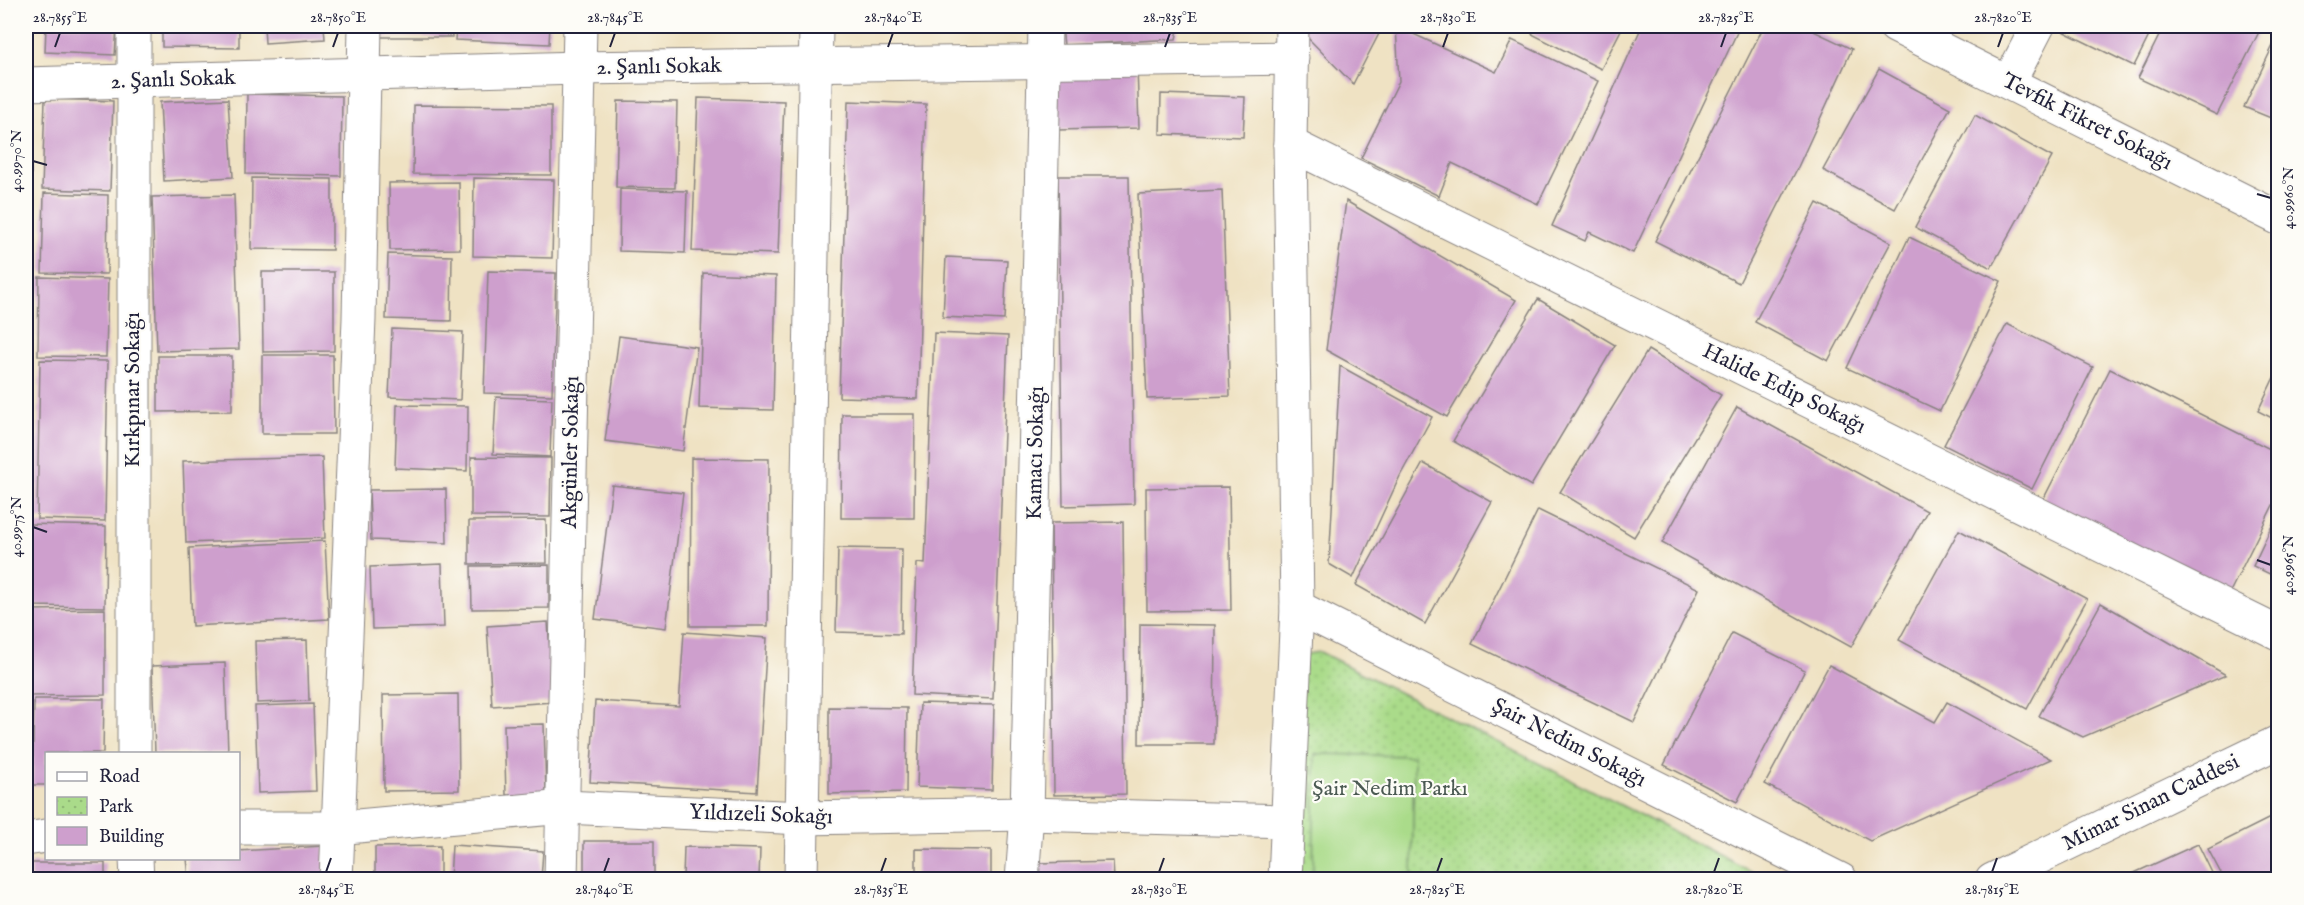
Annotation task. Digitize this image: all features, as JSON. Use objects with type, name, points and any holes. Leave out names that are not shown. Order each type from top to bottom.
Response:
[{"type":"street","name":"Kırkpınar Sokağı","points":[[134,26],[134,752]]},
{"type":"street","points":[[336,879],[336,828],[348,617],[366,74],[365,26]]},
{"type":"street","name":"Akgünler Sokağı","points":[[561,879],[580,26]]},
{"type":"street","points":[[801,879],[816,26]]},
{"type":"street","name":"Kamacı Sokağı","points":[[1022,879],[1027,814],[1045,26]]},
{"type":"street","points":[[1285,879],[1285,821],[1297,607],[1290,144],[1292,26]]},
{"type":"street","name":"Tevfik Fikret Sokağı","points":[[1895,26],[2278,218]]},
{"type":"street","points":[[2009,82],[2038,26]]},
{"type":"street","name":"2. Şanlı Sokak","points":[[26,84],[578,68],[1045,62],[1149,58],[1233,61],[1292,58]]},
{"type":"street","name":"Halide Edip Sokağı","points":[[1290,144],[2278,633]]},
{"type":"street","name":"Şair Nedim Sokağı","points":[[1297,607],[1841,879]]},
{"type":"street","name":"Mimar Sinan Caddesi","points":[[1992,879],[2278,742]]},
{"type":"street","name":"Yıldızeli Sokağı","points":[[240,828],[336,828],[564,807],[802,818],[1027,814],[1285,821]]},
{"type":"street","points":[[26,838],[45,836]]},
{"type":"street","points":[[136,860],[137,879]]},
{"type":"green space","name":"Şair Nedim Parkı","points":[[1320,652],[1766,879],[1300,879],[1300,655]]},
{"type":"green space","points":[[1315,754],[1414,756],[1412,879],[1313,879]]},
{"type":"building","points":[[46,26],[117,26],[115,55],[45,52]]},
{"type":"building","points":[[162,26],[239,26],[239,48],[162,47]]},
{"type":"building","points":[[264,26],[324,26],[325,39],[265,43]]},
{"type":"building","points":[[379,26],[452,26],[452,37],[379,37]]},
{"type":"building","points":[[456,26],[550,26],[549,44],[455,40]]},
{"type":"building","points":[[1062,26],[1179,26],[1176,39],[1064,45]]},
{"type":"building","points":[[1304,26],[1383,26],[1353,84],[1304,34]]},
{"type":"building","points":[[1396,26],[1496,72],[1512,40],[1598,81],[1538,204],[1452,163],[1439,196],[1361,158],[1399,81]]},
{"type":"building","points":[[1537,26],[1623,26],[1601,69],[1532,34]]},
{"type":"building","points":[[1642,26],[1740,26],[1633,253],[1589,232],[1585,241],[1552,226]]},
{"type":"building","points":[[1764,26],[1803,26],[1852,49],[1798,167],[1739,283],[1655,241]]},
{"type":"building","points":[[2052,26],[2154,26],[2134,66]]},
{"type":"building","points":[[2164,26],[2262,26],[2217,115],[2138,78]]},
{"type":"building","points":[[2278,35],[2278,121],[2244,107]]},
{"type":"building","points":[[1137,66],[1139,128],[1058,130],[1056,69]]},
{"type":"building","points":[[1879,69],[1950,108],[1895,209],[1823,170]]},
{"type":"building","points":[[247,94],[342,96],[341,176],[246,174]]},
{"type":"building","points":[[1161,94],[1245,97],[1243,137],[1160,134]]},
{"type":"building","points":[[698,98],[784,101],[778,254],[692,251]]},
{"type":"building","points":[[45,99],[113,101],[110,191],[42,189]]},
{"type":"building","points":[[228,99],[233,177],[164,181],[160,102]]},
{"type":"building","points":[[618,101],[677,102],[675,188],[616,187]]},
{"type":"building","points":[[848,101],[926,104],[918,399],[839,397]]},
{"type":"building","points":[[414,105],[551,106],[551,175],[413,174]]},
{"type":"building","points":[[26,114],[31,114],[31,205],[26,205]]},
{"type":"building","points":[[1975,115],[2052,157],[1991,268],[1915,227]]},
{"type":"building","points":[[1058,176],[1129,176],[1134,504],[1063,506]]},
{"type":"building","points":[[252,178],[332,179],[332,250],[251,249]]},
{"type":"building","points":[[474,178],[554,180],[552,258],[473,256]]},
{"type":"building","points":[[459,182],[460,249],[390,250],[389,183]]},
{"type":"building","points":[[620,189],[687,191],[685,253],[619,251]]},
{"type":"building","points":[[1222,190],[1230,396],[1147,399],[1138,194]]},
{"type":"building","points":[[44,193],[108,195],[107,274],[42,273]]},
{"type":"building","points":[[234,195],[239,349],[157,351],[152,197]]},
{"type":"building","points":[[1346,201],[1516,300],[1447,417],[1326,350]]},
{"type":"building","points":[[1817,203],[1891,242],[1828,361],[1755,322]]},
{"type":"building","points":[[26,208],[32,208],[33,245],[26,246]]},
{"type":"building","points":[[1909,237],[2001,281],[1940,411],[1847,368]]},
{"type":"building","points":[[388,254],[452,256],[451,321],[386,319]]},
{"type":"building","points":[[946,257],[1007,260],[1004,320],[943,317]]},
{"type":"building","points":[[488,271],[556,273],[552,395],[484,393]]},
{"type":"building","points":[[262,272],[334,272],[334,351],[263,352]]},
{"type":"building","points":[[703,273],[776,276],[773,410],[699,408]]},
{"type":"building","points":[[39,277],[108,279],[106,357],[38,356]]},
{"type":"building","points":[[26,281],[29,281],[29,364],[26,364]]},
{"type":"building","points":[[1538,299],[1615,345],[1531,486],[1453,441]]},
{"type":"building","points":[[2007,324],[2093,367],[2032,489],[1944,445]]},
{"type":"building","points":[[392,329],[463,332],[460,400],[389,397]]},
{"type":"building","points":[[934,333],[1008,336],[993,699],[912,695],[917,563],[925,564]]},
{"type":"building","points":[[619,336],[697,347],[683,451],[605,441]]},
{"type":"building","points":[[1648,350],[1721,395],[1634,537],[1560,492]]},
{"type":"building","points":[[262,355],[333,355],[334,434],[262,434]]},
{"type":"building","points":[[158,356],[232,356],[232,411],[158,412]]},
{"type":"building","points":[[40,360],[108,361],[105,521],[37,519]]},
{"type":"building","points":[[1340,366],[1432,417],[1400,476],[1353,578],[1329,564]]},
{"type":"building","points":[[2110,369],[2278,453],[2278,495],[2229,594],[2043,500]]},
{"type":"building","points":[[2278,369],[2278,421],[2258,411]]},
{"type":"building","points":[[496,397],[552,399],[550,457],[493,454]]},
{"type":"building","points":[[397,405],[468,406],[467,471],[395,468]]},
{"type":"building","points":[[1737,407],[1927,511],[1851,647],[1662,543]]},
{"type":"building","points":[[842,414],[915,414],[914,518],[841,518]]},
{"type":"building","points":[[322,457],[325,538],[186,543],[183,461]]},
{"type":"building","points":[[471,457],[551,458],[550,517],[471,516]]},
{"type":"building","points":[[691,458],[769,459],[768,626],[690,626]]},
{"type":"building","points":[[1423,463],[1492,502],[1425,624],[1356,585]]},
{"type":"building","points":[[612,485],[683,493],[666,628],[595,619]]},
{"type":"building","points":[[1229,487],[1231,610],[1147,611],[1146,488]]},
{"type":"building","points":[[446,489],[447,543],[371,540],[369,490]]},
{"type":"building","points":[[1538,510],[1699,589],[1634,722],[1472,644]]},
{"type":"building","points":[[2278,513],[2278,578],[2253,566]]},
{"type":"building","points":[[546,520],[547,563],[469,564],[469,521]]},
{"type":"building","points":[[1123,522],[1126,794],[1054,795],[1051,523]]},
{"type":"building","points":[[26,524],[106,526],[105,607],[26,606]]},
{"type":"building","points":[[1959,530],[2087,599],[2027,709],[1899,640]]},
{"type":"building","points":[[325,541],[329,619],[192,626],[189,548]]},
{"type":"building","points":[[838,548],[902,549],[901,634],[836,632]]},
{"type":"building","points":[[442,564],[444,627],[372,629],[370,567]]},
{"type":"building","points":[[549,565],[549,608],[472,609],[471,566]]},
{"type":"building","points":[[2101,603],[2226,675],[2083,737],[2039,716]]},
{"type":"building","points":[[105,609],[105,695],[26,696],[26,610]]},
{"type":"building","points":[[548,622],[553,702],[492,706],[487,626]]},
{"type":"building","points":[[1140,624],[1215,625],[1214,744],[1139,744]]},
{"type":"building","points":[[684,632],[767,638],[757,792],[590,782],[595,701],[679,706]]},
{"type":"building","points":[[1732,633],[1805,670],[1737,802],[1664,765]]},
{"type":"building","points":[[307,640],[309,701],[257,703],[255,641]]},
{"type":"building","points":[[225,663],[228,752],[155,752],[152,666]]},
{"type":"building","points":[[1829,665],[1935,722],[1947,702],[2051,759],[1870,841],[1765,784]]},
{"type":"building","points":[[458,694],[459,790],[384,791],[383,695]]},
{"type":"building","points":[[34,699],[104,699],[103,752],[45,752],[45,785],[32,785]]},
{"type":"building","points":[[920,703],[994,705],[992,790],[917,787]]},
{"type":"building","points":[[313,704],[316,791],[258,793],[255,706]]},
{"type":"building","points":[[829,707],[907,708],[906,792],[829,794]]},
{"type":"building","points":[[544,724],[546,794],[506,795],[504,725]]},
{"type":"building","points":[[2278,814],[2278,879],[2224,879],[2208,849]]},
{"type":"building","points":[[584,841],[654,841],[654,879],[584,879]]},
{"type":"building","points":[[2198,844],[2215,879],[2121,879]]},
{"type":"building","points":[[452,845],[543,851],[541,879],[450,879]]},
{"type":"building","points":[[324,846],[326,879],[189,879],[187,860],[240,860],[240,851]]},
{"type":"building","points":[[440,846],[440,879],[375,879],[375,847]]},
{"type":"building","points":[[684,847],[760,849],[759,879],[683,879]]},
{"type":"building","points":[[916,849],[991,850],[991,879],[916,879]]},
{"type":"building","points":[[1113,861],[1114,879],[1038,879],[1038,863]]},
{"type":"building","points":[[31,863],[105,863],[105,879],[31,879]]}]
